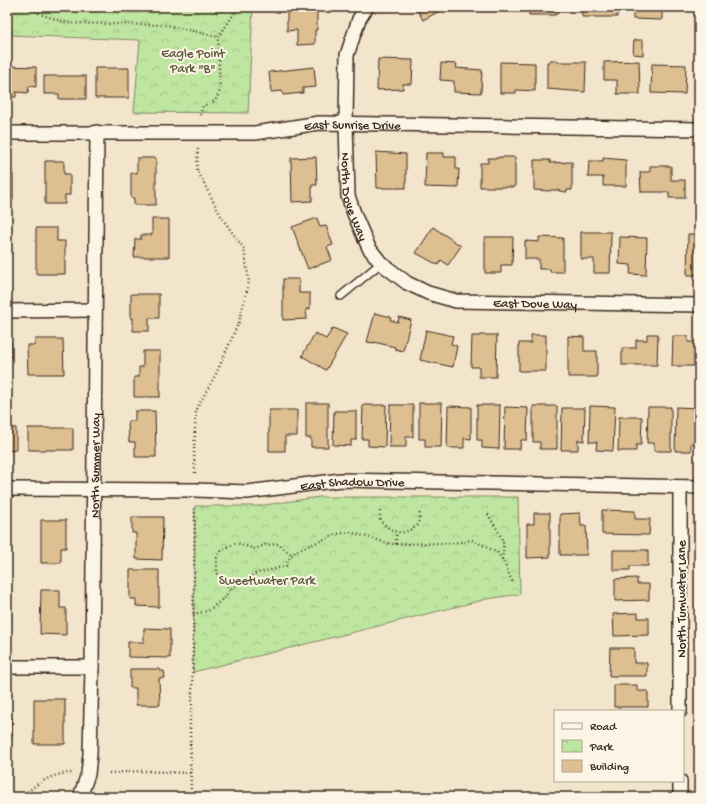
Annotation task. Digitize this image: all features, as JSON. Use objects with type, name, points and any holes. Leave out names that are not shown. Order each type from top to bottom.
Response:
[{"type":"street","name":"North Dove Way","points":[[367,7],[359,19],[347,55],[346,123],[348,196],[357,222],[369,248],[382,263]]},
{"type":"street","name":"East Sunrise Drive","points":[[7,133],[255,133],[319,123],[699,129]]},
{"type":"street","name":"North Summer Way","points":[[80,797],[88,774],[92,667],[97,132]]},
{"type":"street","name":"East Dove Way","points":[[382,263],[407,283],[428,293],[456,301],[699,305]]},
{"type":"street","points":[[7,311],[95,310]]},
{"type":"street","name":"East Shadow Drive","points":[[7,489],[195,490],[247,492],[341,480],[699,487]]},
{"type":"street","name":"North Tumwater Lane","points":[[680,487],[680,710]]},
{"type":"street","points":[[7,667],[92,667]]},
{"type":"street","points":[[680,782],[680,797]]},
{"type":"lane","points":[[341,296],[382,263]]},
{"type":"path","points":[[34,7],[40,14],[67,23],[167,25],[218,37]]},
{"type":"path","points":[[200,115],[203,106],[215,101],[220,90],[218,37],[239,7]]},
{"type":"path","points":[[195,473],[194,451],[196,410],[216,374],[239,322],[249,282],[244,249],[222,218],[197,170],[198,146]]},
{"type":"path","points":[[191,797],[190,721],[192,705],[195,506]]},
{"type":"path","points":[[380,511],[380,521],[396,533],[410,530],[418,525],[420,511]]},
{"type":"path","points":[[488,514],[492,523],[501,535],[504,544],[502,560]]},
{"type":"path","points":[[193,614],[208,611],[224,598],[233,587],[245,582],[254,574],[286,566],[296,551],[337,534],[350,532],[391,544],[453,543],[472,540],[497,552],[513,584]]},
{"type":"path","points":[[396,533],[396,544]]},
{"type":"path","points":[[230,590],[218,574],[217,558],[222,550],[236,543],[255,549],[265,545],[278,544],[292,555]]},
{"type":"path","points":[[109,773],[143,771],[190,773]]},
{"type":"path","points":[[21,797],[40,782],[62,773],[76,773]]},
{"type":"green space","name":"Eagle Point Park \"B\"","points":[[10,7],[253,7],[248,113],[134,112],[140,40],[8,35]]},
{"type":"green space","name":"Sweetwater Park","points":[[319,497],[518,497],[520,594],[487,599],[193,672],[195,506],[258,506]]},
{"type":"building","points":[[416,7],[447,7],[423,20]]},
{"type":"building","points":[[529,7],[556,7],[556,15],[529,15]]},
{"type":"building","points":[[582,7],[617,7],[617,17],[582,17]]},
{"type":"building","points":[[633,7],[662,7],[662,20],[633,19]]},
{"type":"building","points":[[685,7],[699,7],[699,11],[685,10]]},
{"type":"building","points":[[317,9],[315,44],[297,45],[297,30],[287,31],[287,10]]},
{"type":"building","points":[[634,40],[643,40],[643,55],[633,54]]},
{"type":"building","points":[[378,59],[413,60],[412,84],[403,84],[403,89],[377,90]]},
{"type":"building","points":[[550,60],[557,60],[557,62],[586,62],[585,92],[547,89],[547,62],[550,62]]},
{"type":"building","points":[[639,61],[640,94],[617,94],[617,80],[604,80],[604,62]]},
{"type":"building","points":[[500,62],[535,63],[535,91],[516,90],[516,93],[500,93]]},
{"type":"building","points":[[441,63],[457,64],[456,68],[482,70],[481,93],[454,92],[454,81],[440,80]]},
{"type":"building","points":[[652,64],[686,65],[685,94],[651,93]]},
{"type":"building","points":[[7,66],[36,67],[36,87],[29,86],[28,93],[16,92],[16,97],[7,97]]},
{"type":"building","points":[[314,67],[316,87],[303,88],[303,93],[283,95],[282,91],[271,92],[269,72]]},
{"type":"building","points":[[95,68],[129,68],[129,98],[95,98]]},
{"type":"building","points":[[44,76],[86,76],[86,99],[59,99],[59,94],[44,94]]},
{"type":"building","points":[[376,152],[406,154],[406,188],[377,188]]},
{"type":"building","points":[[426,153],[444,153],[444,157],[456,157],[456,169],[459,169],[458,188],[425,187]]},
{"type":"building","points":[[316,157],[317,185],[312,185],[312,201],[292,202],[291,158]]},
{"type":"building","points":[[515,157],[515,187],[480,187],[480,163],[488,163],[488,158]]},
{"type":"building","points":[[137,158],[156,158],[156,205],[134,205],[134,198],[131,198],[131,173],[137,173]]},
{"type":"building","points":[[603,158],[626,160],[626,186],[603,186],[603,177],[588,177],[589,161],[603,161]]},
{"type":"building","points":[[534,160],[550,160],[550,163],[572,162],[572,190],[567,190],[567,192],[559,190],[534,190]]},
{"type":"building","points":[[45,161],[64,161],[64,174],[70,174],[70,195],[65,195],[65,204],[45,204]]},
{"type":"building","points":[[696,162],[699,163],[699,190],[696,190]]},
{"type":"building","points":[[650,166],[671,166],[671,180],[685,180],[685,198],[669,198],[669,192],[641,192],[640,172],[650,172]]},
{"type":"building","points":[[7,174],[13,174],[13,200],[7,200]]},
{"type":"building","points":[[317,218],[320,227],[326,226],[333,245],[327,247],[332,260],[308,269],[292,227]]},
{"type":"building","points":[[152,219],[169,219],[169,257],[134,257],[135,239],[141,239],[141,235],[152,235]]},
{"type":"building","points":[[433,227],[461,246],[448,265],[441,260],[438,265],[416,253]]},
{"type":"building","points":[[36,228],[57,228],[57,241],[65,241],[65,274],[36,274]]},
{"type":"building","points":[[581,232],[611,232],[610,273],[594,273],[594,259],[581,259]]},
{"type":"building","points":[[688,234],[699,234],[699,275],[687,275]]},
{"type":"building","points":[[485,237],[513,237],[512,265],[501,265],[501,273],[485,273]]},
{"type":"building","points":[[539,237],[563,238],[563,272],[550,272],[550,269],[539,269],[539,259],[525,259],[525,241],[539,242]]},
{"type":"building","points":[[620,237],[647,238],[646,275],[630,274],[631,265],[619,264]]},
{"type":"building","points":[[283,279],[299,279],[299,293],[310,293],[310,309],[306,309],[307,319],[283,320]]},
{"type":"building","points":[[131,294],[159,294],[159,318],[149,318],[149,331],[133,331],[133,318],[131,318]]},
{"type":"building","points":[[375,313],[391,317],[390,320],[398,322],[399,317],[411,320],[403,351],[395,349],[395,347],[374,342],[367,342]]},
{"type":"building","points":[[333,328],[347,334],[326,370],[302,356],[315,333],[326,339]]},
{"type":"building","points":[[426,330],[453,336],[451,344],[457,346],[453,367],[420,360]]},
{"type":"building","points":[[647,334],[658,334],[657,365],[622,365],[622,348],[636,348],[636,340],[647,340]]},
{"type":"building","points":[[497,335],[496,377],[479,377],[479,367],[471,367],[472,336]]},
{"type":"building","points":[[531,335],[546,335],[546,371],[519,371],[519,343],[531,343]]},
{"type":"building","points":[[568,336],[584,337],[584,351],[597,351],[597,377],[568,377]]},
{"type":"building","points":[[673,336],[688,336],[688,342],[699,342],[699,366],[672,366]]},
{"type":"building","points":[[35,339],[63,339],[64,374],[28,374],[27,345],[35,345]]},
{"type":"building","points":[[7,342],[11,342],[11,358],[7,358]]},
{"type":"building","points":[[143,351],[160,351],[160,397],[134,397],[134,377],[139,377],[139,367],[143,367]]},
{"type":"building","points":[[306,403],[328,403],[328,447],[311,447],[311,438],[306,438]]},
{"type":"building","points":[[419,403],[442,403],[441,447],[425,447],[425,439],[419,439]]},
{"type":"building","points":[[363,405],[386,405],[385,447],[368,446],[368,439],[362,439]]},
{"type":"building","points":[[390,405],[413,405],[413,437],[406,437],[406,447],[389,447]]},
{"type":"building","points":[[477,405],[500,405],[499,449],[482,448],[482,440],[477,440]]},
{"type":"building","points":[[448,406],[471,407],[471,439],[464,438],[464,448],[447,448]]},
{"type":"building","points":[[533,406],[557,406],[557,449],[540,449],[540,442],[533,442]]},
{"type":"building","points":[[590,406],[615,407],[613,451],[596,450],[597,442],[589,442]]},
{"type":"building","points":[[505,407],[528,408],[527,440],[521,440],[520,449],[504,449]]},
{"type":"building","points":[[648,407],[671,407],[671,451],[654,451],[654,443],[647,443]]},
{"type":"building","points":[[676,407],[699,408],[699,443],[691,443],[691,451],[675,451]]},
{"type":"building","points":[[562,408],[585,408],[584,441],[578,440],[578,450],[561,450]]},
{"type":"building","points":[[269,410],[297,410],[297,436],[285,436],[285,451],[269,451]]},
{"type":"building","points":[[135,411],[155,411],[156,457],[135,457],[135,442],[129,442],[128,421],[135,421]]},
{"type":"building","points":[[334,411],[356,411],[356,440],[351,440],[351,446],[333,445]]},
{"type":"building","points":[[619,417],[642,417],[641,445],[636,445],[636,451],[618,451]]},
{"type":"building","points":[[7,428],[16,428],[16,450],[7,451]]},
{"type":"building","points":[[28,428],[73,428],[73,450],[28,450]]},
{"type":"building","points":[[602,510],[635,511],[635,519],[650,519],[649,535],[602,534]]},
{"type":"building","points":[[534,513],[550,513],[550,557],[527,558],[527,524],[534,524]]},
{"type":"building","points":[[580,513],[581,526],[586,526],[587,555],[560,555],[560,514]]},
{"type":"building","points":[[132,517],[163,517],[162,560],[136,559],[136,533],[132,533]]},
{"type":"building","points":[[41,520],[66,520],[66,548],[61,548],[61,563],[41,563]]},
{"type":"building","points":[[613,550],[648,550],[648,566],[630,566],[630,570],[613,570]]},
{"type":"building","points":[[130,570],[159,570],[159,607],[136,606],[136,599],[130,599]]},
{"type":"building","points":[[637,578],[637,584],[649,584],[649,600],[615,601],[615,579]]},
{"type":"building","points":[[41,590],[60,590],[60,608],[66,608],[66,635],[40,634]]},
{"type":"building","points":[[7,601],[11,601],[11,626],[7,626]]},
{"type":"building","points":[[638,613],[638,618],[649,618],[649,635],[614,636],[613,614]]},
{"type":"building","points":[[144,628],[170,629],[170,658],[128,657],[128,642],[144,642]]},
{"type":"building","points":[[610,648],[634,648],[634,663],[647,663],[647,676],[609,676]]},
{"type":"building","points":[[130,669],[160,669],[160,671],[164,671],[165,678],[159,678],[160,705],[136,705],[136,688],[130,688]]},
{"type":"building","points":[[614,685],[637,685],[637,691],[648,691],[648,707],[614,707]]},
{"type":"building","points":[[34,699],[65,699],[65,744],[34,744]]},
{"type":"building","points":[[7,718],[12,718],[12,736],[7,736]]}]
